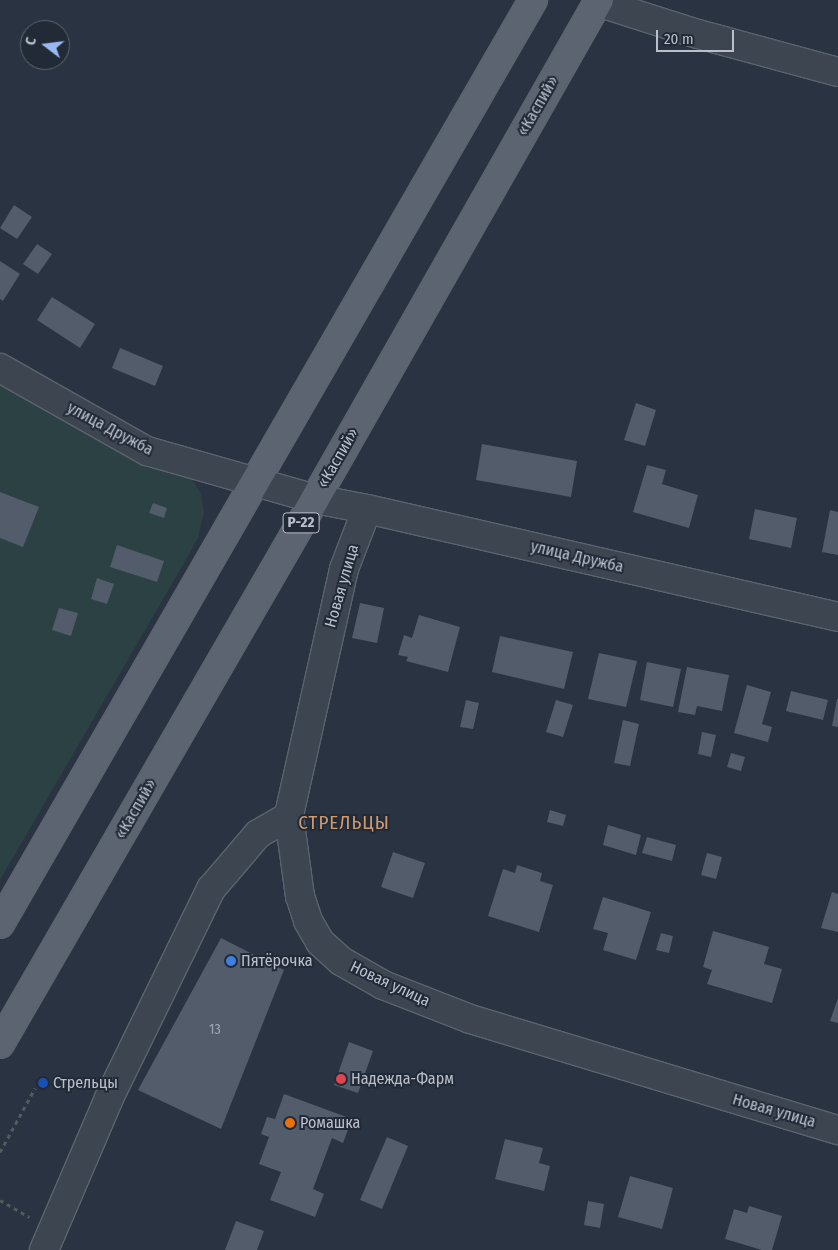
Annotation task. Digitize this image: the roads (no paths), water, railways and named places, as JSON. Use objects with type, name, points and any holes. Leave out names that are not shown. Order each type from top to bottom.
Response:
[{"type":"main road","points":[[0,924],[533,0]]},
{"type":"main road","name":"«Каспий»","points":[[0,1044],[315,499],[598,1]]},
{"type":"street","points":[[598,1],[698,34],[838,72]]},
{"type":"street","name":"улица Дружба","points":[[0,368],[147,452],[315,499],[367,509],[838,617]]},
{"type":"street","name":"Новая улица","points":[[367,509],[344,569],[289,816],[295,869],[308,921],[320,942],[341,961],[383,985],[470,1020],[838,1130]]},
{"type":"street","points":[[48,1240],[109,1098],[211,889],[258,834],[289,816]]},
{"type":"place","name":"Пятёрочка","points":[[231,961]]},
{"type":"place","name":"Надежда-Фарм","points":[[341,1079]]},
{"type":"place","name":"Стрельцы","points":[[43,1083]]},
{"type":"place","name":"Ромашка","points":[[290,1123]]},
{"type":"district","name":"СТРЕЛЬЦЫ","points":[[344,823]]}]
